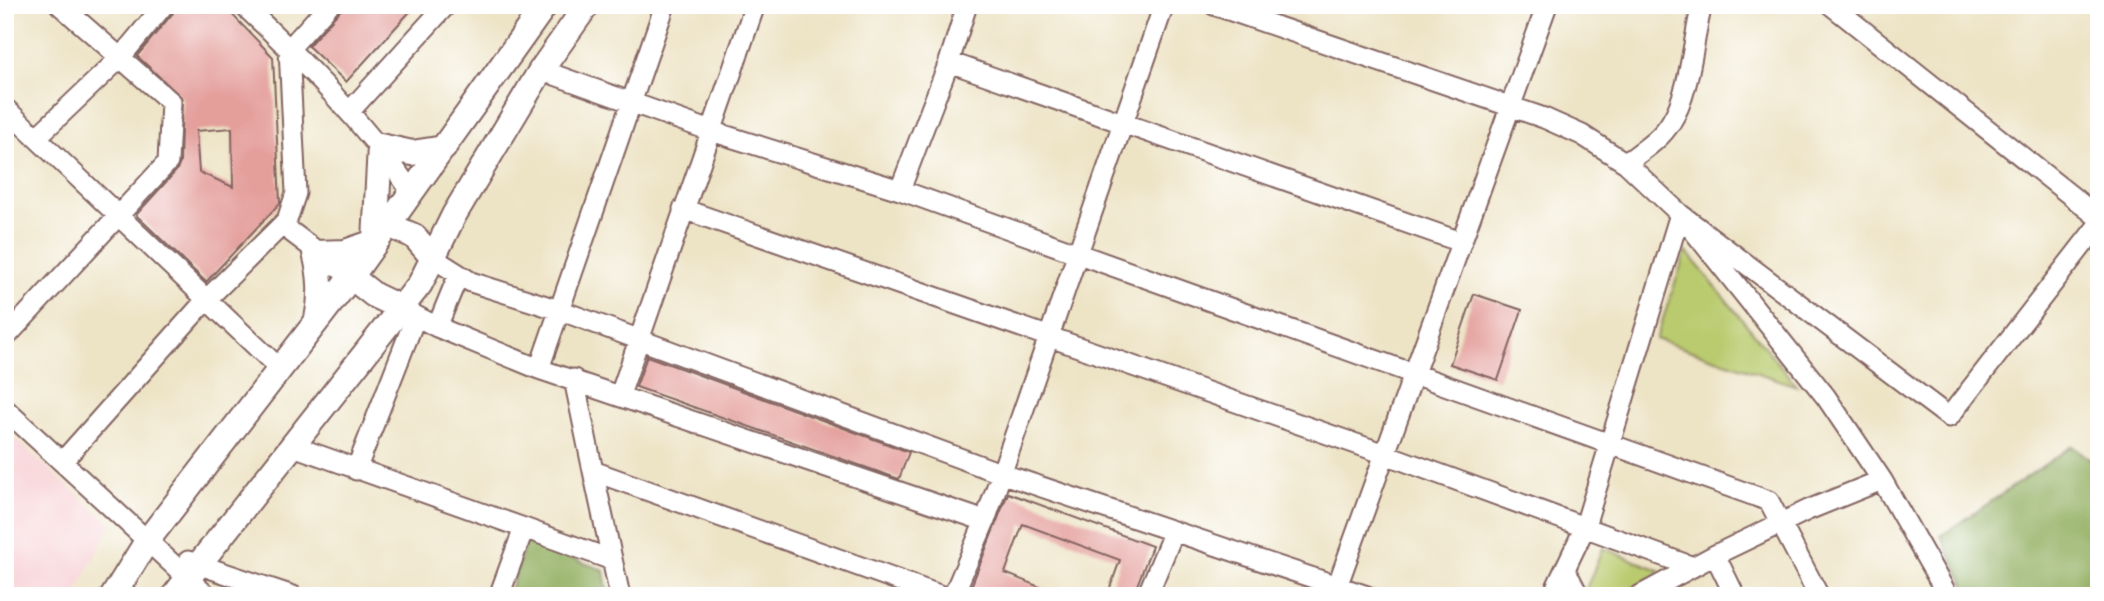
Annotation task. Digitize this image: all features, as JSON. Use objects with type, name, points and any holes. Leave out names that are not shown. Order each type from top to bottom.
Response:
[{"type":"street","points":[[5,338],[168,162],[171,102],[60,5]]},
{"type":"street","points":[[38,136],[120,58],[164,5]]},
{"type":"street","points":[[243,5],[350,111],[380,146],[411,191]]},
{"type":"street","points":[[62,463],[207,299],[291,214],[296,193],[289,49],[329,5]]},
{"type":"street","points":[[350,111],[446,5]]},
{"type":"street","points":[[113,596],[280,369],[351,278],[378,236],[545,5]]},
{"type":"street","points":[[356,470],[408,311],[454,215],[541,70],[587,5]]},
{"type":"street","points":[[539,369],[562,311],[665,5]]},
{"type":"street","points":[[620,395],[682,209],[755,5]]},
{"type":"street","points":[[900,190],[949,62],[967,5]]},
{"type":"street","points":[[953,596],[985,521],[1164,5]]},
{"type":"street","points":[[1214,5],[1544,118],[1582,135],[1626,163],[1680,214],[1949,417],[2099,224]]},
{"type":"street","points":[[1336,590],[1547,5]]},
{"type":"street","points":[[1626,163],[1649,146],[1672,122],[1683,89],[1702,5]]},
{"type":"street","points":[[1831,5],[2099,218]]},
{"type":"street","points":[[949,62],[1461,243]]},
{"type":"street","points":[[541,70],[711,131],[900,190],[1769,501],[1819,596]]},
{"type":"street","points":[[5,108],[38,136],[280,369]]},
{"type":"street","points":[[380,146],[412,153],[444,148]]},
{"type":"street","points":[[378,236],[380,146]]},
{"type":"street","points":[[682,209],[1385,454],[1693,567]]},
{"type":"street","points":[[1552,596],[1584,528],[1680,214]]},
{"type":"street","points":[[1680,214],[1826,397],[1882,480],[1948,596]]},
{"type":"street","points":[[282,225],[373,295],[437,327],[539,369],[985,521]]},
{"type":"street","points":[[315,253],[345,252],[378,236],[414,236],[433,258],[458,276],[562,311],[1000,473],[1174,531],[1336,590],[1367,596]]},
{"type":"street","points":[[315,253],[321,298],[317,321]]},
{"type":"street","points":[[437,327],[458,276]]},
{"type":"street","points":[[186,580],[293,446],[408,311]]},
{"type":"street","points":[[574,379],[620,596]]},
{"type":"street","points":[[5,409],[186,580],[207,596]]},
{"type":"street","points":[[293,446],[612,560]]},
{"type":"street","points":[[593,471],[942,596]]},
{"type":"street","points":[[1639,596],[1782,523],[1882,480]]},
{"type":"street","points":[[499,596],[524,528]]},
{"type":"street","points":[[1154,594],[1174,531]]},
{"type":"street","points":[[1715,555],[1735,596]]},
{"type":"street","points":[[1565,569],[1579,596]]},
{"type":"street","points":[[186,580],[293,596]]},
{"type":"shaded area","points":[[5,430],[111,524],[75,596],[5,596]]},
{"type":"green space","points":[[1686,251],[1797,386],[1656,339]]},
{"type":"green space","points":[[2072,446],[2099,465],[2099,596],[1970,596],[1941,536]]},
{"type":"green space","points":[[526,542],[604,570],[608,596],[508,596]]},
{"type":"green space","points":[[1603,548],[1661,571],[1618,596],[1590,596],[1586,589]]},
{"type":"building","points":[[176,5],[223,5],[273,57],[280,203],[206,282],[136,215],[177,170],[180,163],[182,98],[137,56],[173,13]],"holes":[[[232,128],[233,187],[199,172],[196,131]]]},
{"type":"building","points":[[345,5],[416,5],[346,82],[308,46]]},
{"type":"building","points":[[1474,294],[1522,310],[1498,380],[1450,364]]},
{"type":"building","points":[[647,356],[909,452],[899,479],[636,387]]},
{"type":"building","points":[[1008,493],[1152,546],[1133,596],[1107,596],[1120,560],[1023,524],[1005,573],[1062,596],[996,596],[971,587]]}]
